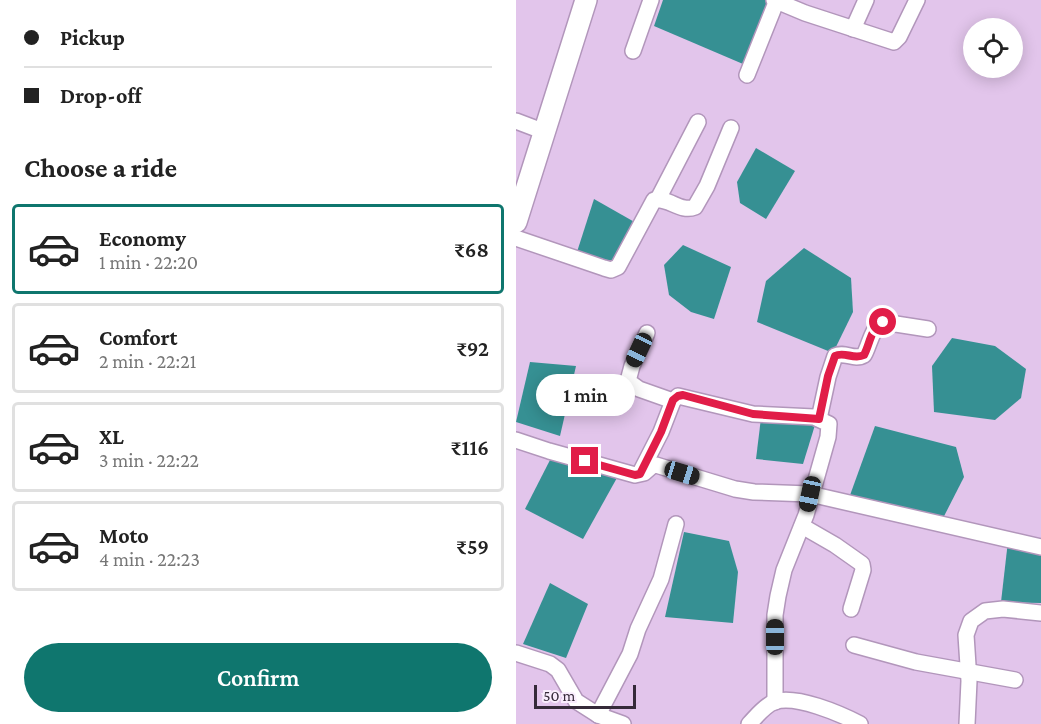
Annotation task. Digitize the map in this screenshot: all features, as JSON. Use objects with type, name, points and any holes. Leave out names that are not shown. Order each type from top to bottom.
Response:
[{"type":"main road","points":[[516,222],[586,0]]},
{"type":"street","points":[[633,51],[651,0]]},
{"type":"street","points":[[747,75],[776,0],[894,42],[916,0]]},
{"type":"street","points":[[853,29],[866,0]]},
{"type":"street","points":[[516,121],[545,132]]},
{"type":"street","points":[[516,238],[611,270],[621,262],[645,214],[654,200],[658,199],[698,122]]},
{"type":"street","points":[[658,199],[684,209],[695,207],[707,186],[731,128]]},
{"type":"street","points":[[819,419],[828,376],[835,356],[838,354],[856,357],[864,355],[879,323],[928,329]]},
{"type":"street","points":[[647,333],[632,366],[628,381],[639,389],[673,400]]},
{"type":"street","points":[[640,474],[661,432],[673,400],[678,396],[683,395],[753,414],[819,419],[829,424],[828,436],[802,526],[784,570],[775,615],[775,702]]},
{"type":"street","points":[[516,440],[635,475],[644,473],[656,465],[735,489],[810,494],[1041,547]]},
{"type":"street","points":[[598,715],[630,654],[638,629],[661,579],[676,524]]},
{"type":"street","points":[[802,526],[862,564],[863,570],[850,609]]},
{"type":"street","points":[[967,724],[969,673],[966,635],[971,621],[985,611],[1003,609],[1041,613]]},
{"type":"street","points":[[854,645],[916,662],[1015,680]]},
{"type":"street","points":[[516,653],[550,664],[558,670],[576,701],[598,715],[621,724]]},
{"type":"street","points":[[749,724],[775,702],[790,700],[832,718],[860,724]]},
{"type":"shaded area","points":[[663,0],[768,0],[743,64],[654,26]]},
{"type":"shaded area","points":[[756,148],[795,171],[766,219],[740,203],[737,182]]},
{"type":"shaded area","points":[[594,199],[638,224],[624,272],[576,255]]},
{"type":"shaded area","points":[[683,245],[731,267],[714,319],[691,312],[669,295],[664,265]]},
{"type":"shaded area","points":[[804,248],[851,278],[853,312],[833,353],[757,322],[766,281]]},
{"type":"shaded area","points":[[952,338],[995,346],[1026,369],[1021,398],[995,420],[934,412],[932,366]]},
{"type":"shaded area","points":[[530,362],[576,366],[560,436],[516,422]]},
{"type":"shaded area","points":[[761,418],[815,425],[803,464],[756,459]]},
{"type":"shaded area","points":[[875,426],[956,447],[964,477],[938,528],[849,498]]},
{"type":"shaded area","points":[[550,460],[618,476],[583,539],[525,509]]},
{"type":"shaded area","points":[[684,532],[729,541],[738,572],[733,623],[665,617]]},
{"type":"shaded area","points":[[1008,541],[1041,549],[1041,603],[1001,602]]},
{"type":"shaded area","points":[[550,583],[588,604],[566,658],[523,644]]},
{"type":"route","points":[[585,461],[635,475],[640,474],[661,432],[673,400],[683,395],[753,414],[819,419],[828,376],[835,356],[838,354],[856,357],[864,355],[875,328],[883,322]]}]
